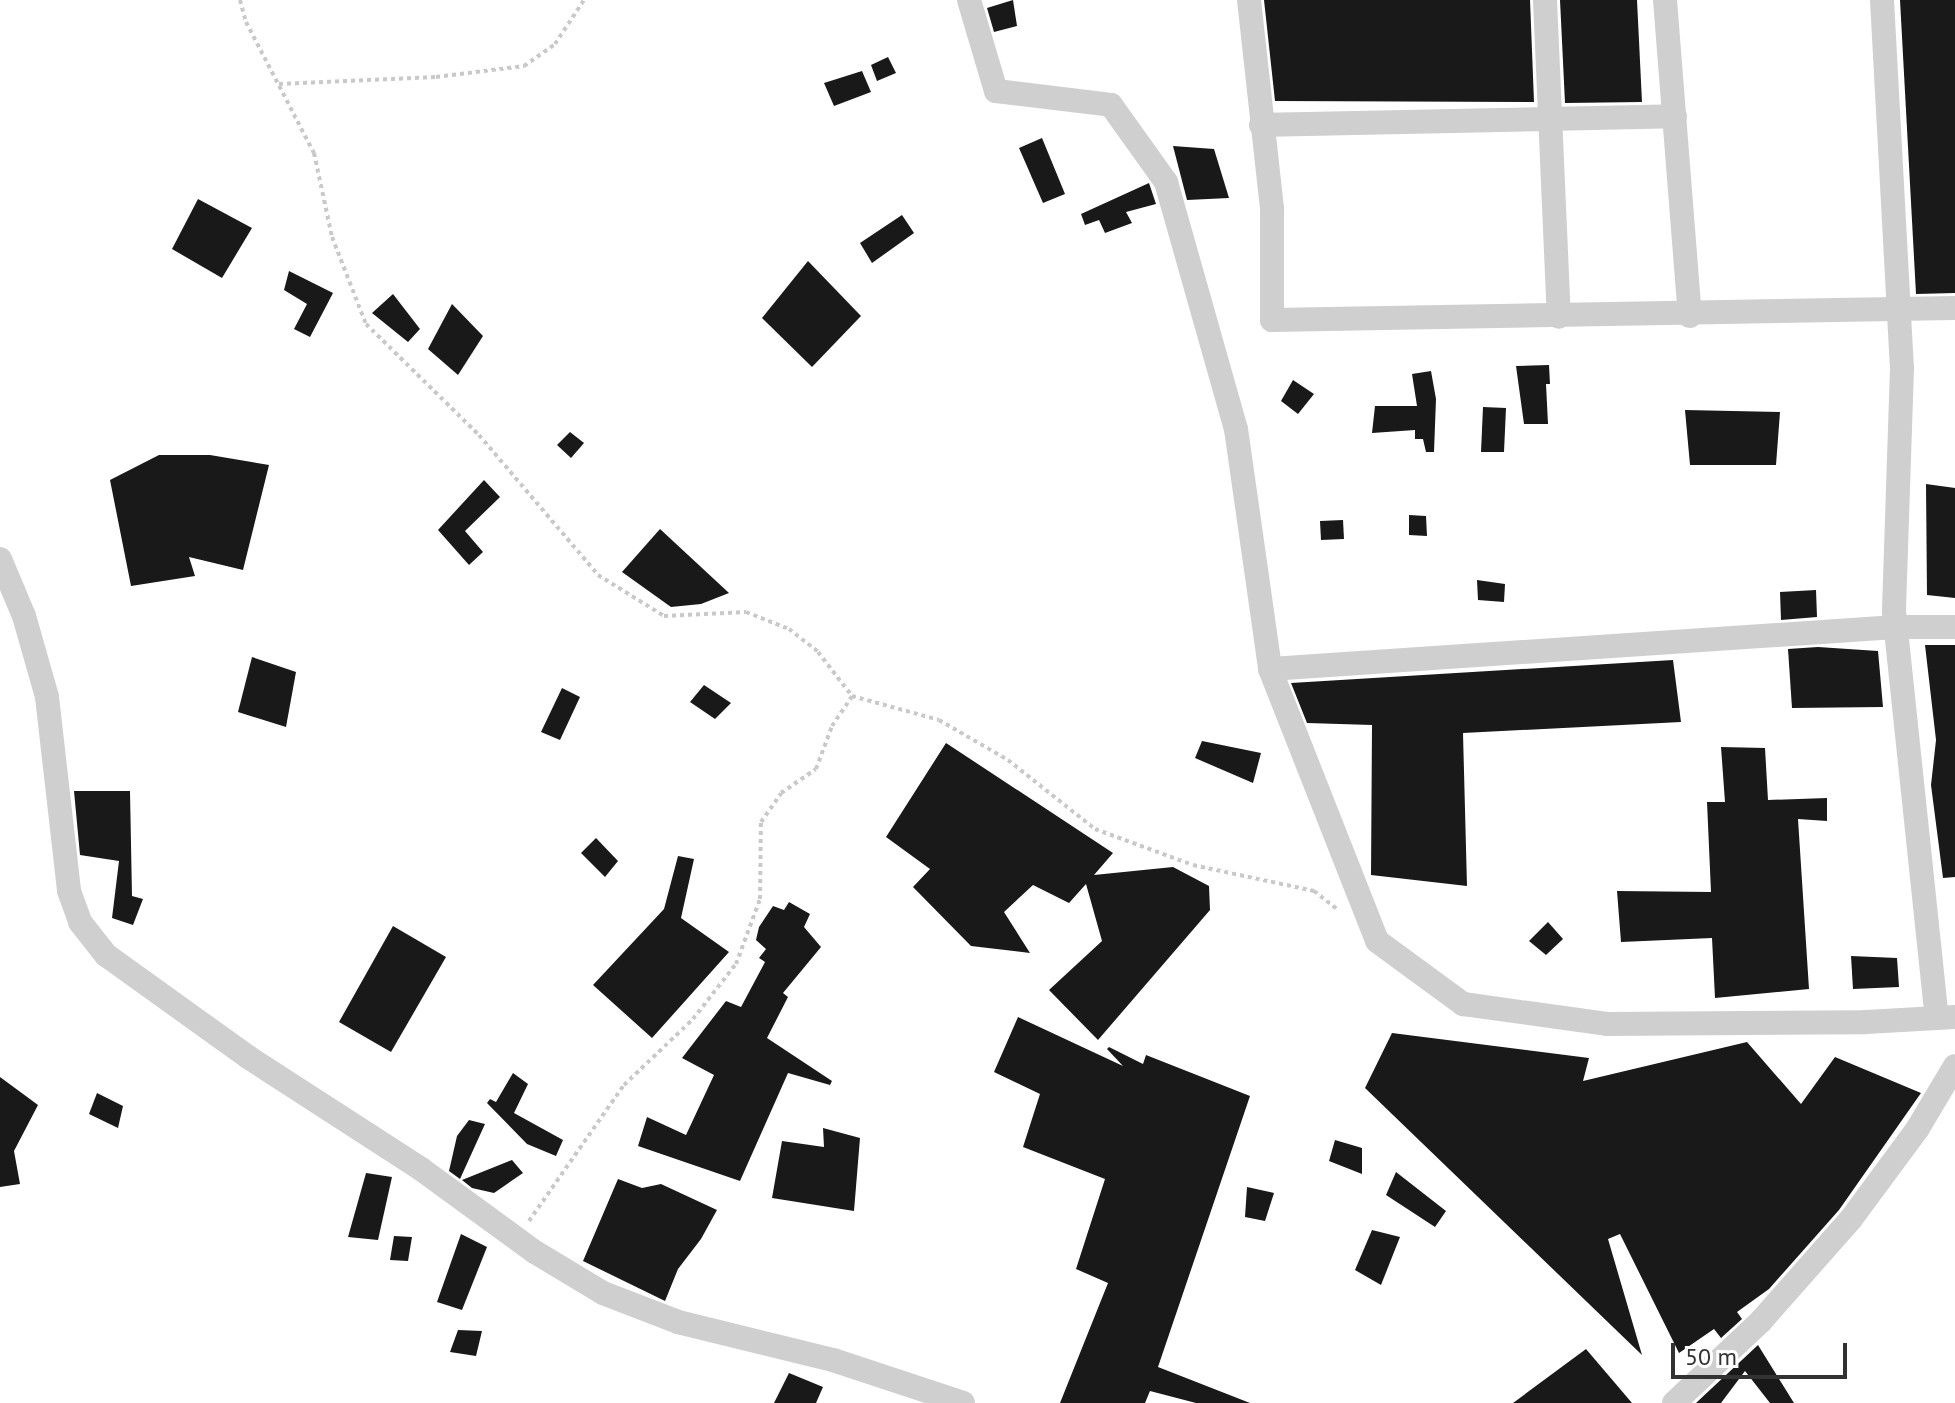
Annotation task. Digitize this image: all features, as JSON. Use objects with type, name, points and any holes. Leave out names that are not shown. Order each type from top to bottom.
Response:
[{"type":"street","points":[[969,0],[996,91],[1111,105],[1166,182],[1236,429],[1270,669],[1377,941],[1463,1004],[1607,1024],[1946,1018],[1896,627],[1902,368],[1882,0]]},
{"type":"street","points":[[1249,0],[1272,210],[1272,320],[1690,316],[1955,308]]},
{"type":"street","points":[[1545,0],[1559,317]]},
{"type":"street","points":[[1665,0],[1690,316]]},
{"type":"street","points":[[1261,125],[1675,116]]},
{"type":"street","points":[[0,559],[24,616],[47,697],[69,891],[80,922],[106,955],[158,994],[421,1169],[515,1239],[579,1280],[640,1309],[833,1360],[963,1403]]},
{"type":"street","points":[[1270,669],[1896,627],[1955,627]]},
{"type":"street","points":[[1674,1403],[1761,1321],[1825,1251],[1918,1128],[1955,1066]]},
{"type":"path","points":[[240,0],[246,22],[314,153],[332,237],[366,324],[479,435],[598,575],[664,616],[746,612],[789,629],[818,652],[852,696],[939,720],[1008,760],[1095,829],[1193,865],[1314,891],[1346,916]]},
{"type":"path","points":[[279,84],[436,77],[524,66],[555,44],[584,0]]},
{"type":"path","points":[[515,1239],[624,1085],[693,1019],[736,964],[760,899],[761,822],[781,793],[816,769],[832,726],[852,696]]},
{"type":"building","points":[[1013,0],[1017,26],[994,32],[987,8]]},
{"type":"building","points":[[1264,0],[1530,0],[1534,102],[1275,101]]},
{"type":"building","points":[[1560,0],[1637,0],[1642,102],[1565,103]]},
{"type":"building","points":[[1900,0],[1955,0],[1955,293],[1916,294]]},
{"type":"building","points":[[888,57],[896,73],[877,81],[871,65]]},
{"type":"building","points":[[862,71],[871,92],[834,106],[824,83]]},
{"type":"building","points":[[1042,138],[1065,194],[1043,203],[1019,148]]},
{"type":"building","points":[[1173,146],[1214,149],[1229,198],[1187,200]]},
{"type":"building","points":[[1149,183],[1156,204],[1126,212],[1132,223],[1105,233],[1099,220],[1085,225],[1081,214]]},
{"type":"building","points":[[198,199],[252,228],[222,278],[172,249]]},
{"type":"building","points":[[902,215],[914,233],[872,263],[860,243]]},
{"type":"building","points":[[808,261],[861,316],[812,367],[762,318]]},
{"type":"building","points":[[289,271],[333,293],[310,337],[294,329],[307,304],[284,290]]},
{"type":"building","points":[[393,294],[420,329],[408,342],[372,313]]},
{"type":"building","points":[[452,304],[483,336],[458,375],[428,349]]},
{"type":"building","points":[[1549,365],[1550,384],[1546,384],[1548,424],[1524,424],[1516,366]]},
{"type":"building","points":[[1431,371],[1436,399],[1434,452],[1426,452],[1423,439],[1415,439],[1415,430],[1372,433],[1375,406],[1417,406],[1412,374]]},
{"type":"building","points":[[1293,380],[1314,394],[1298,414],[1281,401]]},
{"type":"building","points":[[1483,407],[1506,408],[1504,452],[1481,452]]},
{"type":"building","points":[[1685,410],[1780,412],[1776,465],[1690,465]]},
{"type":"building","points":[[570,432],[584,443],[571,458],[557,445]]},
{"type":"building","points":[[159,455],[210,455],[269,465],[243,570],[189,557],[195,576],[131,586],[110,480]]},
{"type":"building","points":[[484,480],[500,497],[465,531],[483,552],[469,565],[438,530]]},
{"type":"building","points":[[1926,484],[1955,488],[1955,598],[1927,595]]},
{"type":"building","points":[[1409,515],[1426,516],[1427,536],[1409,535]]},
{"type":"building","points":[[1343,520],[1344,539],[1321,540],[1320,521]]},
{"type":"building","points":[[660,529],[729,593],[701,604],[671,607],[622,572]]},
{"type":"building","points":[[1477,580],[1505,584],[1504,602],[1478,600]]},
{"type":"building","points":[[1816,590],[1817,617],[1781,620],[1780,592]]},
{"type":"building","points":[[1925,645],[1955,645],[1955,877],[1943,878],[1931,785],[1936,740]]},
{"type":"building","points":[[1818,647],[1878,651],[1883,707],[1792,708],[1788,649]]},
{"type":"building","points":[[252,657],[296,672],[286,727],[238,712]]},
{"type":"building","points":[[1673,660],[1681,722],[1463,733],[1467,886],[1371,875],[1372,725],[1307,723],[1291,683]]},
{"type":"building","points":[[704,685],[731,703],[715,719],[690,702]]},
{"type":"building","points":[[562,688],[580,697],[560,740],[541,732]]},
{"type":"building","points":[[1202,741],[1261,753],[1253,783],[1195,758]]},
{"type":"building","points":[[946,743],[1113,853],[1094,875],[1173,867],[1209,886],[1210,910],[1098,1040],[1049,990],[1102,941],[1086,884],[1069,903],[1033,885],[1004,912],[1030,953],[971,946],[913,887],[930,869],[886,837]]},
{"type":"building","points":[[1721,747],[1765,748],[1768,800],[1827,798],[1827,821],[1798,819],[1809,989],[1715,998],[1712,938],[1621,942],[1617,891],[1711,892],[1707,802],[1725,802]]},
{"type":"building","points":[[74,791],[130,791],[132,896],[143,899],[133,925],[112,918],[119,861],[80,855]]},
{"type":"building","points":[[596,838],[618,861],[605,877],[581,853]]},
{"type":"building","points":[[678,856],[694,859],[681,918],[729,952],[652,1038],[593,985],[664,909]]},
{"type":"building","points":[[789,902],[810,914],[804,927],[821,947],[783,993],[788,997],[767,1038],[832,1081],[830,1085],[788,1073],[740,1181],[638,1146],[647,1117],[686,1135],[714,1075],[682,1058],[726,1001],[741,1007],[765,962],[759,958],[766,949],[756,940],[759,927],[773,906],[784,910]]},
{"type":"building","points":[[1548,922],[1563,939],[1546,955],[1529,941]]},
{"type":"building","points":[[393,926],[446,957],[391,1052],[339,1022]]},
{"type":"building","points":[[1851,956],[1897,958],[1899,987],[1853,989]]},
{"type":"building","points":[[1018,1017],[1123,1066],[1107,1049],[1109,1047],[1143,1064],[1146,1055],[1250,1096],[1158,1367],[1250,1403],[1196,1403],[1150,1391],[1145,1403],[1060,1403],[1108,1283],[1076,1269],[1105,1179],[1023,1147],[1040,1094],[994,1072]]},
{"type":"building","points":[[1392,1033],[1589,1058],[1583,1081],[1747,1042],[1801,1104],[1835,1057],[1921,1093],[1839,1210],[1769,1289],[1737,1312],[1742,1319],[1721,1338],[1714,1329],[1679,1353],[1620,1234],[1608,1239],[1642,1355],[1365,1088]]},
{"type":"building","points":[[513,1073],[528,1084],[514,1113],[563,1140],[556,1156],[527,1144],[487,1103],[490,1099],[496,1102]]},
{"type":"building","points":[[0,1077],[38,1105],[14,1151],[20,1184],[0,1187]]},
{"type":"building","points":[[97,1093],[123,1106],[118,1128],[89,1114]]},
{"type":"building","points":[[469,1120],[485,1124],[460,1179],[449,1171],[457,1136]]},
{"type":"building","points":[[823,1128],[860,1138],[854,1211],[772,1198],[782,1141],[824,1147]]},
{"type":"building","points":[[1335,1140],[1362,1148],[1362,1174],[1329,1161]]},
{"type":"building","points":[[512,1160],[523,1173],[494,1193],[472,1188],[462,1180]]},
{"type":"building","points":[[1396,1172],[1446,1211],[1435,1227],[1386,1195]]},
{"type":"building","points":[[366,1173],[392,1177],[378,1240],[348,1237]]},
{"type":"building","points":[[618,1179],[642,1188],[661,1184],[717,1210],[701,1239],[678,1269],[665,1301],[583,1261]]},
{"type":"building","points":[[1247,1187],[1274,1193],[1265,1221],[1245,1217]]},
{"type":"building","points":[[1372,1230],[1400,1237],[1381,1285],[1355,1270]]},
{"type":"building","points":[[461,1234],[487,1247],[462,1310],[437,1302]]},
{"type":"building","points":[[394,1236],[412,1237],[408,1261],[390,1260]]},
{"type":"building","points":[[458,1330],[482,1331],[476,1356],[450,1352]]},
{"type":"building","points":[[1758,1345],[1794,1403],[1770,1403],[1745,1371],[1721,1403],[1696,1403]]},
{"type":"building","points":[[1586,1349],[1632,1403],[1513,1403]]},
{"type":"building","points":[[789,1373],[823,1387],[816,1403],[774,1403]]}]
